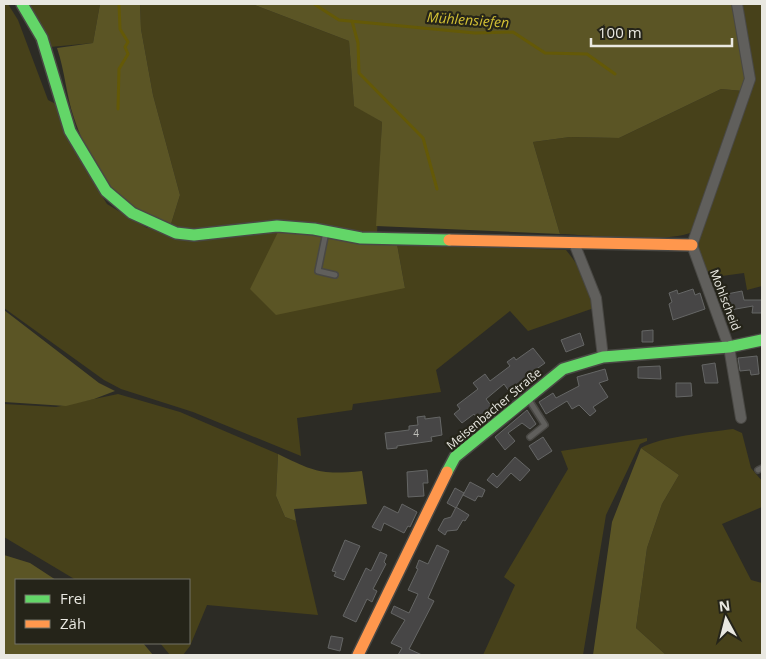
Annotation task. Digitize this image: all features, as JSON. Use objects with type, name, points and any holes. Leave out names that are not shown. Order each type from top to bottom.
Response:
[{"type":"street","points":[[22,4],[42,38],[70,131],[106,192],[132,213],[176,233],[194,235],[277,226],[361,238],[692,245],[750,79],[737,4]]},
{"type":"street","points":[[574,243],[596,298],[603,357]]},
{"type":"street","name":"Mohlscheid","points":[[692,245],[729,347],[741,418]]},
{"type":"street","name":"Meisenbacher Straße","points":[[358,655],[455,457],[563,368],[603,357],[729,347],[762,340]]},
{"type":"lane","points":[[326,232],[318,271],[335,275]]},
{"type":"lane","points":[[527,398],[546,425],[530,437]]},
{"type":"shaded area","points":[[4,4],[8,4],[18,20],[48,100],[58,105],[88,173],[107,204],[147,228],[279,230],[405,288],[397,244],[566,250],[584,277],[594,308],[528,331],[510,311],[436,370],[441,392],[353,404],[352,410],[297,418],[301,456],[193,412],[121,389],[104,380],[4,308]]},
{"type":"shaded area","points":[[26,4],[100,4],[93,43],[50,47]]},
{"type":"shaded area","points":[[100,4],[140,4],[141,29],[153,95],[180,195],[171,224],[139,211],[127,204],[117,194],[107,183],[91,158],[74,118],[57,48],[93,43]]},
{"type":"shaded area","points":[[140,4],[252,4],[349,41],[354,105],[382,122],[377,234],[186,231],[171,224],[180,195],[153,95],[141,29]]},
{"type":"shaded area","points":[[252,4],[733,4],[747,71],[743,91],[721,89],[619,138],[570,137],[533,142],[560,234],[376,226],[382,122],[354,106],[349,41]]},
{"type":"shaded area","points":[[742,4],[762,4],[762,286],[747,290],[744,273],[707,278],[699,260],[698,238],[749,95]]},
{"type":"shaded area","points":[[721,89],[743,91],[693,232],[664,238],[560,234],[533,142],[570,137],[619,138]]},
{"type":"shaded area","points":[[279,230],[397,244],[405,288],[276,315],[250,289]]},
{"type":"shaded area","points":[[4,310],[99,383],[115,391],[94,399],[66,406],[4,402]]},
{"type":"shaded area","points":[[118,394],[180,412],[278,454],[276,496],[285,517],[296,521],[318,615],[207,605],[190,646],[183,655],[170,655],[161,644],[190,644],[190,579],[74,579],[4,537],[4,404],[56,407]]},
{"type":"shaded area","points":[[733,429],[742,433],[751,468],[762,481],[762,507],[722,524],[751,580],[762,583],[762,655],[666,655],[636,628],[647,548],[662,504],[679,475],[641,448],[672,438]]},
{"type":"shaded area","points":[[647,438],[647,441],[640,444],[606,515],[583,655],[483,655],[515,585],[504,577],[568,469],[561,451]]},
{"type":"shaded area","points":[[641,448],[679,475],[662,504],[647,548],[636,628],[666,655],[593,655],[612,522]]},
{"type":"shaded area","points":[[278,454],[318,471],[337,473],[362,471],[367,504],[294,509],[296,521],[285,517],[276,496]]},
{"type":"shaded area","points":[[4,555],[30,563],[54,579],[15,579],[15,644],[144,644],[153,655],[4,655]]},
{"type":"building","points":[[693,289],[695,295],[700,293],[705,309],[673,320],[669,304],[672,302],[669,293],[677,290],[678,294]]},
{"type":"building","points":[[742,291],[744,300],[762,300],[762,313],[752,313],[753,306],[730,310],[727,294]]},
{"type":"building","points":[[653,330],[653,342],[642,342],[642,331]]},
{"type":"building","points":[[580,333],[584,345],[566,352],[561,340]]},
{"type":"building","points":[[533,348],[545,363],[531,373],[534,376],[511,394],[504,384],[486,399],[492,407],[477,418],[474,414],[462,423],[454,414],[460,409],[457,405],[478,389],[473,383],[485,374],[490,381],[510,366],[507,362],[514,357],[516,360]]},
{"type":"building","points":[[757,356],[759,374],[751,375],[750,370],[740,371],[738,358]]},
{"type":"building","points":[[715,363],[718,383],[705,383],[702,365]]},
{"type":"building","points":[[660,366],[661,379],[638,378],[638,367]]},
{"type":"building","points":[[605,369],[608,380],[599,383],[608,397],[593,407],[596,411],[590,416],[579,405],[572,409],[567,401],[546,414],[539,402],[553,393],[556,398],[579,386],[577,377]]},
{"type":"building","points":[[676,383],[691,383],[692,396],[676,397]]},
{"type":"building","points":[[527,410],[536,424],[530,429],[522,423],[508,433],[515,441],[505,450],[495,437]]},
{"type":"building","points":[[425,416],[425,419],[440,417],[442,435],[431,437],[432,441],[387,449],[385,433],[409,430],[409,426],[418,425],[417,417]]},
{"type":"building","points":[[543,437],[552,451],[538,460],[529,446]]},
{"type":"building","points":[[515,457],[530,470],[520,481],[511,473],[497,488],[487,480],[493,473],[497,477]]},
{"type":"building","points":[[427,470],[428,483],[423,483],[424,496],[408,497],[407,472]]},
{"type":"building","points":[[470,482],[485,490],[482,497],[478,496],[475,501],[463,495]]},
{"type":"building","points":[[455,488],[464,493],[456,508],[447,503]]},
{"type":"building","points":[[402,504],[417,512],[410,527],[408,526],[404,533],[384,523],[381,531],[372,527],[384,506],[398,513]]},
{"type":"building","points":[[456,507],[469,515],[465,521],[463,520],[457,530],[447,531],[445,535],[438,530],[444,519],[451,517]]},
{"type":"building","points":[[345,540],[360,546],[344,580],[334,576],[336,572],[332,571]]},
{"type":"building","points":[[437,545],[449,551],[428,598],[434,601],[409,649],[422,655],[398,655],[402,648],[391,643],[405,620],[391,613],[394,606],[409,613],[418,594],[408,590],[418,569],[416,568],[419,560],[428,564]]},
{"type":"building","points":[[380,552],[387,555],[384,562],[386,564],[373,589],[377,591],[372,602],[367,599],[356,622],[343,616],[366,568],[371,571]]},
{"type":"building","points":[[331,636],[343,638],[340,651],[328,648]]},
{"type":"waterway","points":[[118,109],[119,69],[128,54],[125,47],[128,42],[120,29],[119,4]]},
{"type":"waterway","name":"Mühlensiefen","points":[[314,4],[339,20],[475,33],[513,32],[545,53],[587,54],[615,74]]},
{"type":"waterway","points":[[352,21],[358,43],[359,73],[423,138],[437,189]]},
{"type":"traffic: fast","points":[[22,4],[42,38],[70,131],[106,191],[132,213],[176,233],[194,235],[277,226],[314,229],[361,238],[449,240]]},
{"type":"traffic: fast","points":[[447,472],[455,457],[563,369],[603,357],[729,347],[762,340]]},
{"type":"traffic: slow","points":[[449,240],[692,245]]},
{"type":"traffic: slow","points":[[358,655],[447,472]]}]
